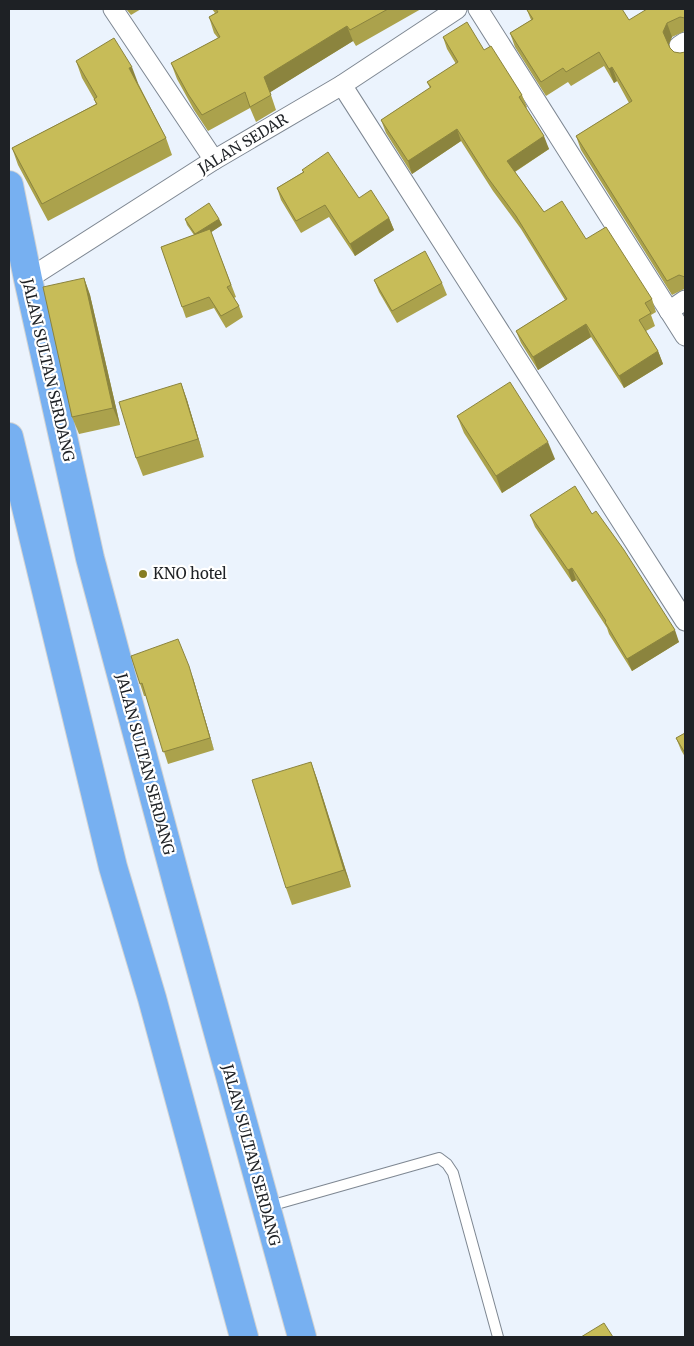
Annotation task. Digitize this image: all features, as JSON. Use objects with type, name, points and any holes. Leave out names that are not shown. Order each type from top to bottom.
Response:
[{"type":"highway","name":"JALAN SULTAN SERDANG","points":[[9,185],[90,558],[180,897],[302,1337]]},
{"type":"highway","points":[[9,437],[113,867],[152,998],[244,1337]]},
{"type":"street","points":[[113,9],[214,160]]},
{"type":"street","name":"JALAN SEDAR","points":[[28,279],[214,160],[342,85],[457,9]]},
{"type":"street","points":[[478,9],[685,336]]},
{"type":"street","points":[[685,42],[679,46],[685,56]]},
{"type":"street","points":[[342,85],[685,621]]},
{"type":"street","points":[[668,311],[685,300]]},
{"type":"lane","points":[[265,1207],[439,1158],[447,1164],[453,1174],[498,1337]]},
{"type":"building","points":[[216,9],[388,9],[350,30],[347,26],[264,77],[271,95],[250,107],[245,92],[202,115],[171,63],[220,37],[209,17],[218,12]]},
{"type":"building","points":[[528,9],[622,9],[629,20],[647,9],[685,9],[685,18],[680,17],[667,23],[663,32],[670,48],[674,52],[685,52],[685,277],[679,275],[667,281],[576,136],[632,101],[612,67],[609,69],[599,52],[566,72],[563,68],[541,82],[510,33],[533,19]]},
{"type":"building","points":[[467,22],[484,50],[491,46],[522,95],[519,97],[544,136],[507,161],[544,212],[562,201],[586,239],[606,227],[652,299],[645,303],[651,313],[639,320],[658,351],[619,376],[586,324],[533,357],[516,331],[567,299],[516,216],[488,178],[457,129],[408,161],[381,120],[431,87],[427,82],[458,62],[443,37]]},
{"type":"building","points":[[114,38],[132,67],[129,68],[166,138],[42,204],[12,148],[97,104],[94,99],[97,97],[76,61]]},
{"type":"building","points":[[328,152],[359,198],[371,190],[389,218],[350,244],[325,205],[296,221],[277,188],[304,172],[302,170]]},
{"type":"building","points":[[209,203],[219,219],[195,234],[185,219]]},
{"type":"building","points":[[210,229],[231,285],[227,287],[239,306],[221,316],[209,297],[182,307],[161,247]]},
{"type":"building","points":[[425,251],[442,283],[392,311],[374,280]]},
{"type":"building","points":[[84,278],[113,408],[72,417],[43,287]]},
{"type":"building","points":[[510,382],[548,442],[496,476],[457,416]]},
{"type":"building","points":[[181,383],[198,439],[136,458],[119,402]]},
{"type":"building","points":[[575,486],[592,514],[596,511],[624,550],[675,630],[627,659],[606,621],[572,568],[568,570],[530,515]]},
{"type":"building","points":[[178,639],[189,666],[210,738],[163,752],[142,683],[140,684],[131,656]]},
{"type":"building","points":[[685,733],[685,753],[676,738]]},
{"type":"building","points":[[311,762],[344,870],[286,888],[252,780]]},
{"type":"building","points":[[604,1323],[613,1337],[581,1337]]},
{"type":"place","name":"KNO hotel","points":[[143,574]]}]
